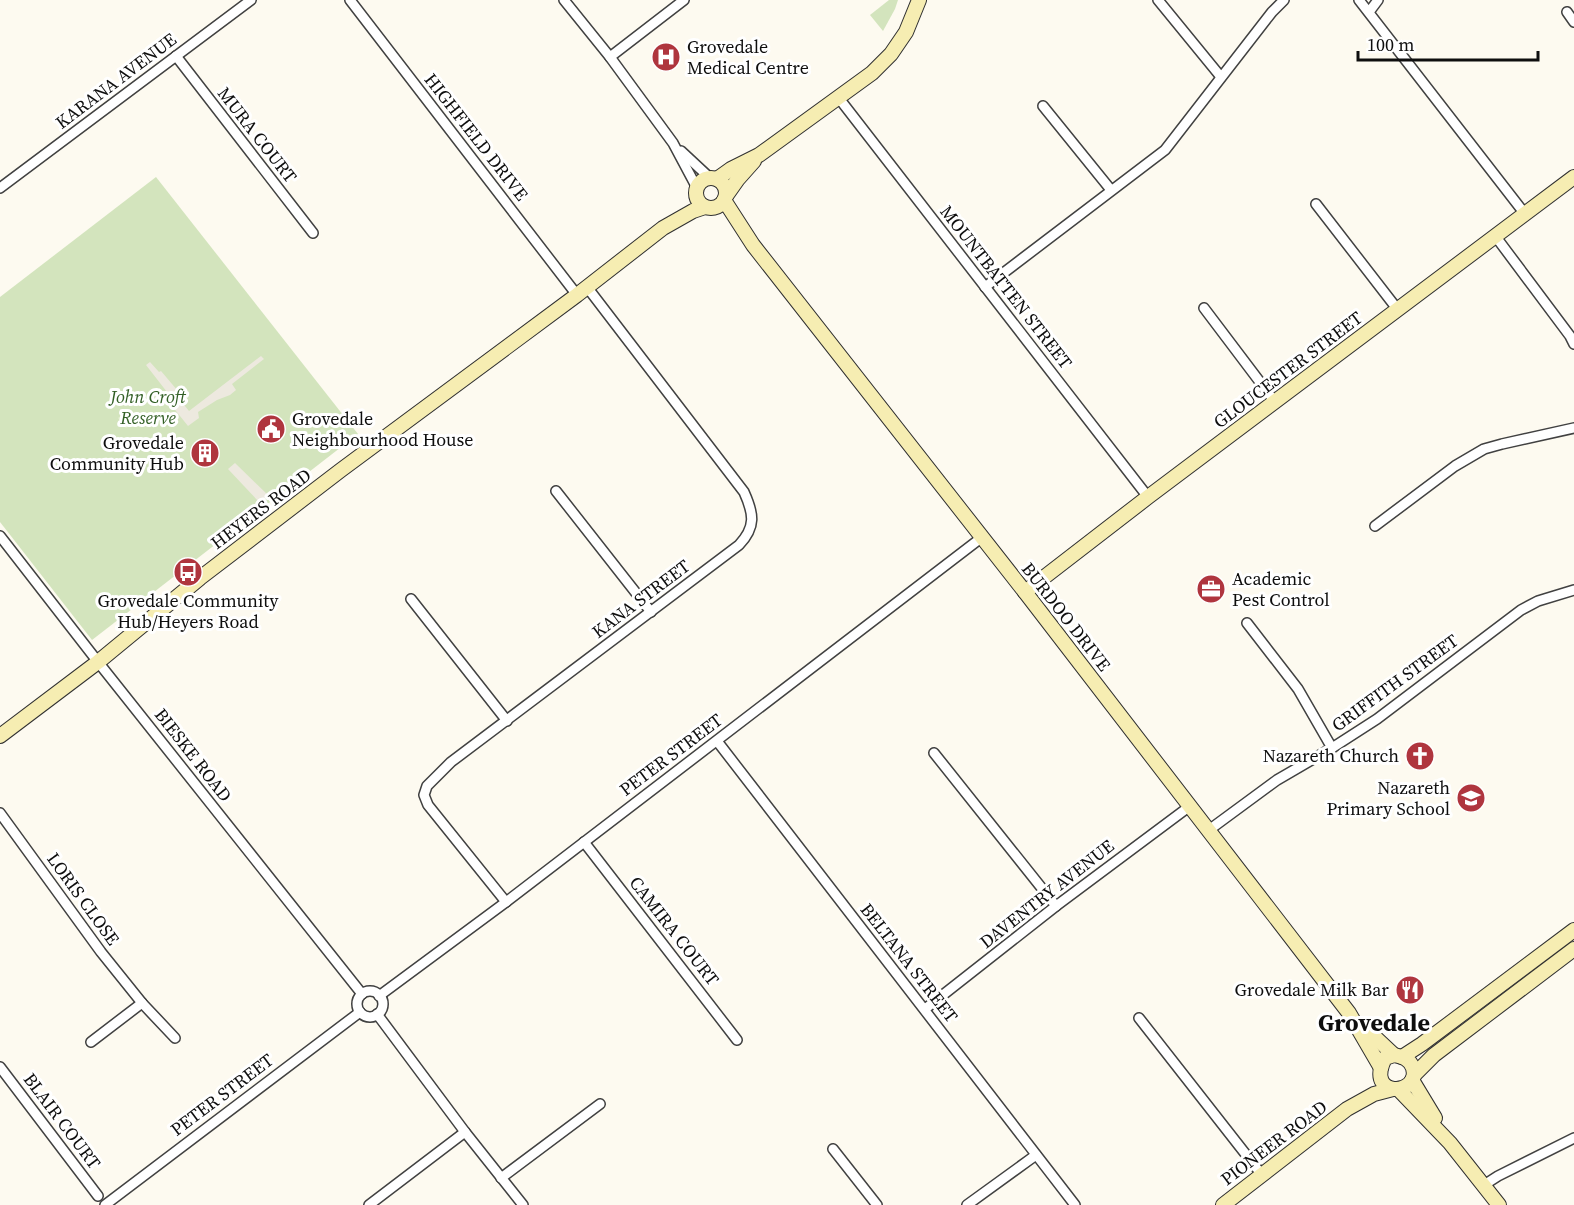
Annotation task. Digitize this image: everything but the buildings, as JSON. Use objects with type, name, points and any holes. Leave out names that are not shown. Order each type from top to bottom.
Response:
[{"type":"street","name":"KARANA AVENUE","points":[[0,188],[251,0]]},
{"type":"street","name":"HIGHFIELD DRIVE","points":[[350,0],[582,291]]},
{"type":"street","points":[[564,0],[610,57],[673,143],[697,191],[699,202],[717,203],[724,186],[673,143]]},
{"type":"street","points":[[610,57],[684,0]]},
{"type":"street","name":"HEYERS ROAD","points":[[841,95],[884,49],[899,28],[910,0]]},
{"type":"street","name":"HEYERS ROAD","points":[[663,228],[697,191],[702,182],[713,179],[759,155],[872,73],[891,54],[906,32],[919,0]]},
{"type":"street","points":[[1158,0],[1221,77]]},
{"type":"street","points":[[985,287],[1171,144],[1272,12],[1284,0]]},
{"type":"street","points":[[1359,0],[1525,214]]},
{"type":"street","points":[[1369,12],[1378,0]]},
{"type":"street","points":[[1567,12],[1574,22]]},
{"type":"street","name":"MURA COURT","points":[[176,56],[313,233]]},
{"type":"street","name":"MOUNTBATTEN STREET","points":[[841,95],[985,287],[1148,497]]},
{"type":"street","points":[[1043,106],[1111,190]]},
{"type":"street","name":"HEYERS ROAD","points":[[0,736],[98,662],[200,578],[663,228],[693,211],[717,203],[759,155]]},
{"type":"street","name":"GLOUCESTER STREET","points":[[1025,592],[1574,177]]},
{"type":"street","name":"BURDOO DRIVE","points":[[717,203],[753,245],[1209,830],[1349,1013],[1380,1069]]},
{"type":"street","points":[[1316,204],[1398,310]]},
{"type":"street","points":[[1496,237],[1574,344]]},
{"type":"street","name":"KANA STREET","points":[[506,902],[428,805],[424,795],[427,786],[451,762],[739,545],[748,536],[753,522],[751,507],[744,492],[582,291]]},
{"type":"street","points":[[1204,308],[1275,402]]},
{"type":"street","points":[[1375,526],[1455,466],[1484,449],[1574,429]]},
{"type":"street","points":[[556,491],[651,612]]},
{"type":"street","name":"BIESKE ROAD","points":[[0,536],[362,994]]},
{"type":"street","name":"PETER STREET","points":[[379,996],[506,902],[981,538]]},
{"type":"street","name":"GRIFFITH STREET","points":[[1209,830],[1277,780],[1377,719],[1521,610],[1538,601],[1574,590]]},
{"type":"street","points":[[411,599],[507,721]]},
{"type":"street","points":[[1247,623],[1298,689],[1332,748]]},
{"type":"street","name":"BELTANA STREET","points":[[717,741],[1075,1205]]},
{"type":"street","points":[[934,753],[1056,906]]},
{"type":"street","name":"DAVENTRY AVENUE","points":[[925,1009],[1056,906],[1190,806]]},
{"type":"street","name":"LORIS CLOSE","points":[[0,813],[101,952],[174,1038]]},
{"type":"street","name":"CAMIRA COURT","points":[[584,842],[737,1040]]},
{"type":"street","points":[[1498,1205],[1450,1143],[1396,1090],[1385,1086],[1381,1080],[1380,1069],[1385,1058],[1398,1056],[1422,1044],[1574,930]]},
{"type":"street","points":[[1396,1090],[1407,1087],[1413,1077],[1434,1055],[1574,949]]},
{"type":"street","points":[[371,992],[379,996],[382,1006],[377,1014],[366,1017],[360,1012],[357,1004],[362,994],[371,992]]},
{"type":"street","points":[[92,1042],[142,1003]]},
{"type":"street","name":"PETER STREET","points":[[105,1205],[360,1012]]},
{"type":"street","name":"BURDOO DRIVE","points":[[1349,1013],[1398,1056]]},
{"type":"street","points":[[377,1014],[523,1205]]},
{"type":"street","points":[[1139,1018],[1262,1175]]},
{"type":"street","points":[[1398,1056],[1408,1060],[1413,1067],[1413,1077],[1450,1143]]},
{"type":"street","name":"BLAIR COURT","points":[[0,1067],[98,1196]]},
{"type":"street","name":"PIONEER ROAD","points":[[1223,1205],[1347,1109],[1370,1087],[1380,1069]]},
{"type":"street","name":"PIONEER ROAD","points":[[1347,1109],[1374,1094],[1396,1090]]},
{"type":"street","points":[[501,1178],[600,1104]]},
{"type":"street","points":[[369,1205],[465,1132]]},
{"type":"street","points":[[1484,1185],[1574,1138]]},
{"type":"street","points":[[833,1149],[877,1205]]},
{"type":"street","points":[[968,1205],[1036,1155]]},
{"type":"green space","points":[[889,0],[898,0],[883,31],[870,15]]},
{"type":"green space","name":"John Croft Reserve","points":[[156,177],[358,434],[92,640],[0,522],[0,297]]},
{"type":"green space","points":[[129,410],[137,420],[126,428],[118,418]]},
{"type":"shaded area","points":[[261,356],[264,359],[232,384],[236,390],[198,412],[199,418],[188,426],[172,406],[174,401],[146,365],[150,362],[159,372],[161,371],[183,397],[180,400],[189,411]]},
{"type":"shaded area","points":[[235,463],[269,496],[260,503],[228,469]]},
{"type":"place","name":"Grovedale Medical Centre","points":[[666,57]]},
{"type":"place","name":"Grovedale Neighbourhood House","points":[[271,429]]},
{"type":"place","name":"Grovedale Community Hub","points":[[205,453]]},
{"type":"place","name":"Grovedale Community Hub/Heyers Road","points":[[188,572]]},
{"type":"place","name":"Academic Pest Control","points":[[1211,589]]},
{"type":"place","name":"Nazareth Church","points":[[1420,756]]},
{"type":"place","name":"Nazareth Primary School","points":[[1471,798]]},
{"type":"place","name":"Grovedale Milk Bar","points":[[1410,990]]},
{"type":"district","name":"Grovedale","points":[[1374,1023]]}]
